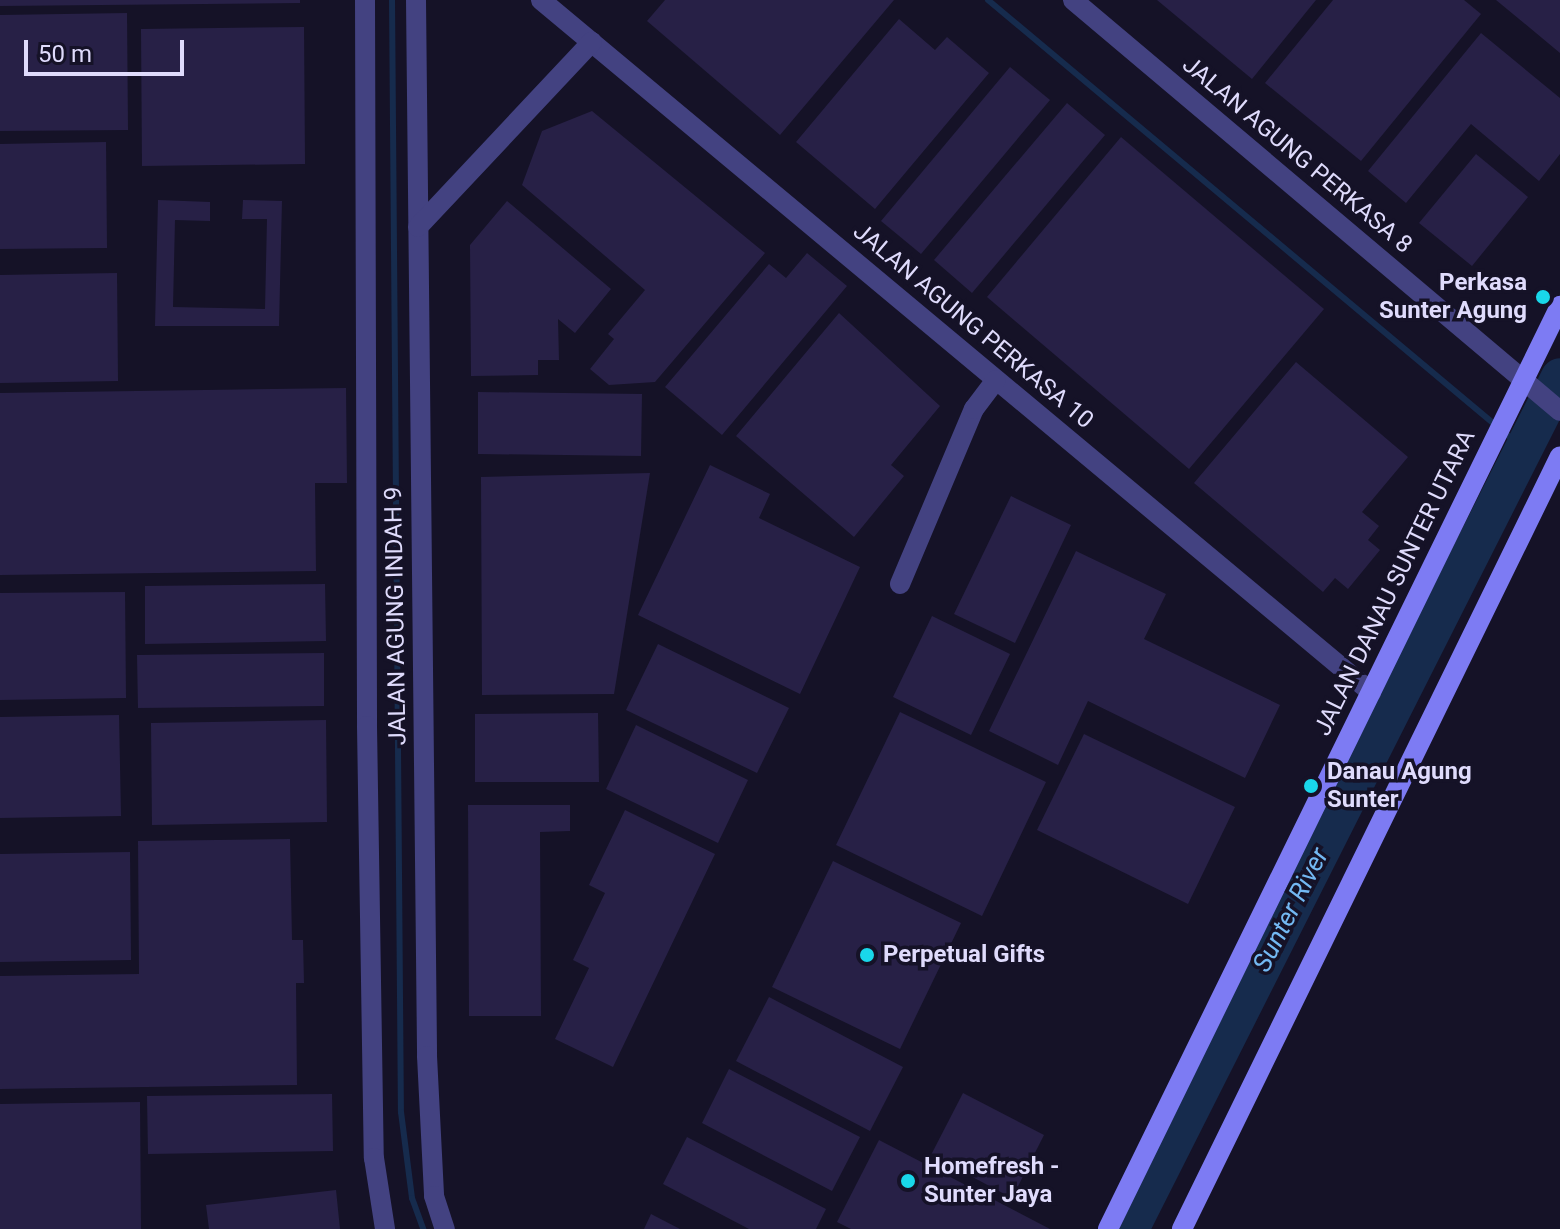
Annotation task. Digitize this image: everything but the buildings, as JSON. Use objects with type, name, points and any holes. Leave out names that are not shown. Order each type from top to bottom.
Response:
[{"type":"main road","name":"JALAN DANAU SUNTER UTARA","points":[[1108,1229],[1494,439],[1524,388],[1560,306]]},
{"type":"main road","points":[[1182,1229],[1560,456]]},
{"type":"street","name":"JALAN AGUNG INDAH 9","points":[[365,0],[367,726],[374,1158],[385,1229]]},
{"type":"street","name":"JALAN AGUNG INDAH 9","points":[[416,0],[427,1056],[434,1196],[445,1229]]},
{"type":"street","name":"JALAN AGUNG PERKASA 10","points":[[541,0],[1371,692]]},
{"type":"street","name":"JALAN AGUNG PERKASA 8","points":[[1073,0],[1524,388],[1560,411]]},
{"type":"street","points":[[418,227],[592,42]]},
{"type":"street","points":[[900,584],[974,409],[996,380]]},
{"type":"waterway","points":[[392,0],[401,1112],[412,1198],[423,1229]]},
{"type":"waterway","points":[[988,0],[1524,449]]},
{"type":"waterway","name":"Sunter River","points":[[1130,1229],[1560,377]]},
{"type":"place","name":"Perkasa Sunter Agung","points":[[1543,297]]},
{"type":"place","name":"Danau Agung Sunter","points":[[1311,786]]},
{"type":"place","name":"Perpetual Gifts","points":[[867,955]]},
{"type":"place","name":"Homefresh - Sunter Jaya","points":[[908,1181]]}]
